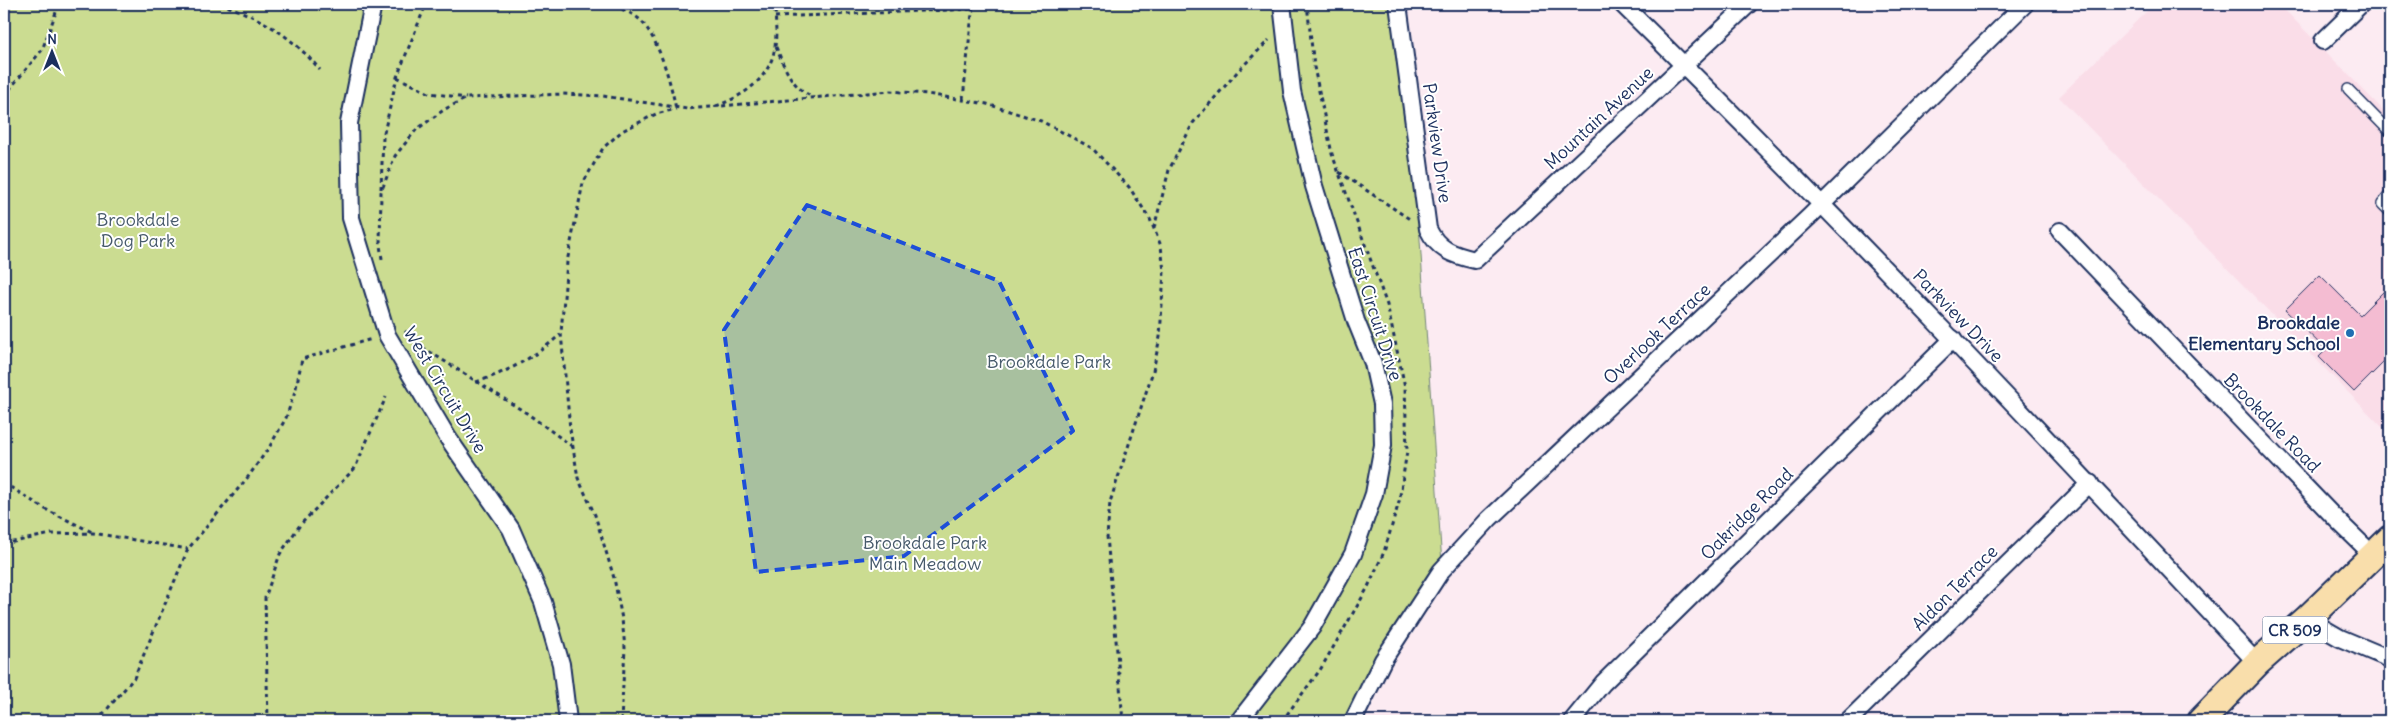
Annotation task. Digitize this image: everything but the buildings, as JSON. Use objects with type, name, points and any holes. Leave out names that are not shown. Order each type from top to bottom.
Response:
[{"type":"main road","name":"CR 509","points":[[2201,721],[2257,663],[2308,619],[2382,547]]},
{"type":"street","name":"West Circuit Drive","points":[[373,4],[349,123],[351,218],[387,335],[448,438],[511,529],[542,602],[562,664],[568,721]]},
{"type":"street","name":"East Circuit Drive","points":[[1238,721],[1312,626],[1353,554],[1374,494],[1384,445],[1382,404],[1373,363],[1356,321],[1314,186],[1292,90],[1282,4]]},
{"type":"street","name":"Parkview Drive","points":[[1398,4],[1428,228],[1440,247],[1456,256],[1475,260]]},
{"type":"street","name":"Parkview Drive","points":[[1622,4],[1823,204],[2090,483],[2257,663]]},
{"type":"street","name":"Mountain Avenue","points":[[1475,260],[1748,4]]},
{"type":"street","name":"Overlook Terrace","points":[[1353,721],[1383,660],[1441,571],[1489,519],[1823,204],[2025,4]]},
{"type":"street","points":[[2323,42],[2361,4]]},
{"type":"street","name":"Brookdale Road","points":[[2060,230],[2337,520],[2382,547]]},
{"type":"street","name":"Oakridge Road","points":[[1572,721],[1603,684],[1953,339]]},
{"type":"street","name":"Aldon Terrace","points":[[1848,721],[2090,483]]},
{"type":"street","points":[[2308,619],[2340,638],[2390,659]]},
{"type":"lane","points":[[2348,89],[2390,132]]},
{"type":"lane","points":[[2390,194],[2382,204],[2390,212]]},
{"type":"path","points":[[4,96],[42,50],[59,4]]},
{"type":"path","points":[[220,4],[259,18],[284,34],[305,52],[320,70]]},
{"type":"path","points":[[319,10],[322,4]]},
{"type":"path","points":[[383,261],[380,245],[383,137],[397,77],[426,4]]},
{"type":"path","points":[[607,4],[638,18],[652,35],[672,89],[676,109]]},
{"type":"path","points":[[774,4],[776,47],[786,70],[800,90],[815,98]]},
{"type":"path","points":[[963,99],[973,4]]},
{"type":"path","points":[[775,17],[973,9]]},
{"type":"path","points":[[1154,228],[1170,170],[1193,123],[1265,43],[1284,29]]},
{"type":"path","points":[[711,108],[739,97],[767,72],[776,47]]},
{"type":"path","points":[[397,77],[429,93],[467,98],[563,94],[603,96],[676,109],[711,108],[890,91],[963,99],[987,104],[1041,121],[1092,148],[1128,187],[1154,228],[1161,246],[1164,271],[1160,337],[1153,371],[1110,502],[1107,536],[1123,721]]},
{"type":"path","points":[[381,192],[395,156],[416,130],[445,109],[467,98]]},
{"type":"path","points":[[621,721],[625,648],[622,619],[614,578],[596,515],[578,478],[561,333],[568,262],[582,183],[603,148],[622,131],[656,114],[676,109]]},
{"type":"path","points":[[1338,172],[1412,221]]},
{"type":"path","points":[[403,328],[422,347],[528,414],[573,447]]},
{"type":"path","points":[[476,382],[496,376],[538,353],[561,333]]},
{"type":"path","points":[[97,721],[134,678],[188,549],[248,477],[270,446],[286,418],[296,388],[302,359],[387,335]]},
{"type":"path","points":[[268,721],[265,598],[280,554],[300,525],[355,468],[386,397]]},
{"type":"path","points":[[4,483],[45,510],[93,533]]},
{"type":"path","points":[[4,544],[51,534],[93,533],[188,549]]},
{"type":"highlighted area","points":[[807,205],[999,281],[1073,431],[904,556],[756,572],[724,330]]},
{"type":"shaded area","name":"Brookdale Elementary School","points":[[2154,4],[2279,4],[2390,117],[2390,435],[2059,97]]},
{"type":"green space","name":"Brookdale Park","points":[[4,4],[1404,4],[1443,579],[1351,721],[4,721]]},
{"type":"place","name":"Brookdale Elementary School","points":[[2350,333]]},
{"type":"park label","name":"Brookdale Dog Park","points":[[138,230]]},
{"type":"park label","name":"Brookdale Park Main Meadow","points":[[925,553]]}]
